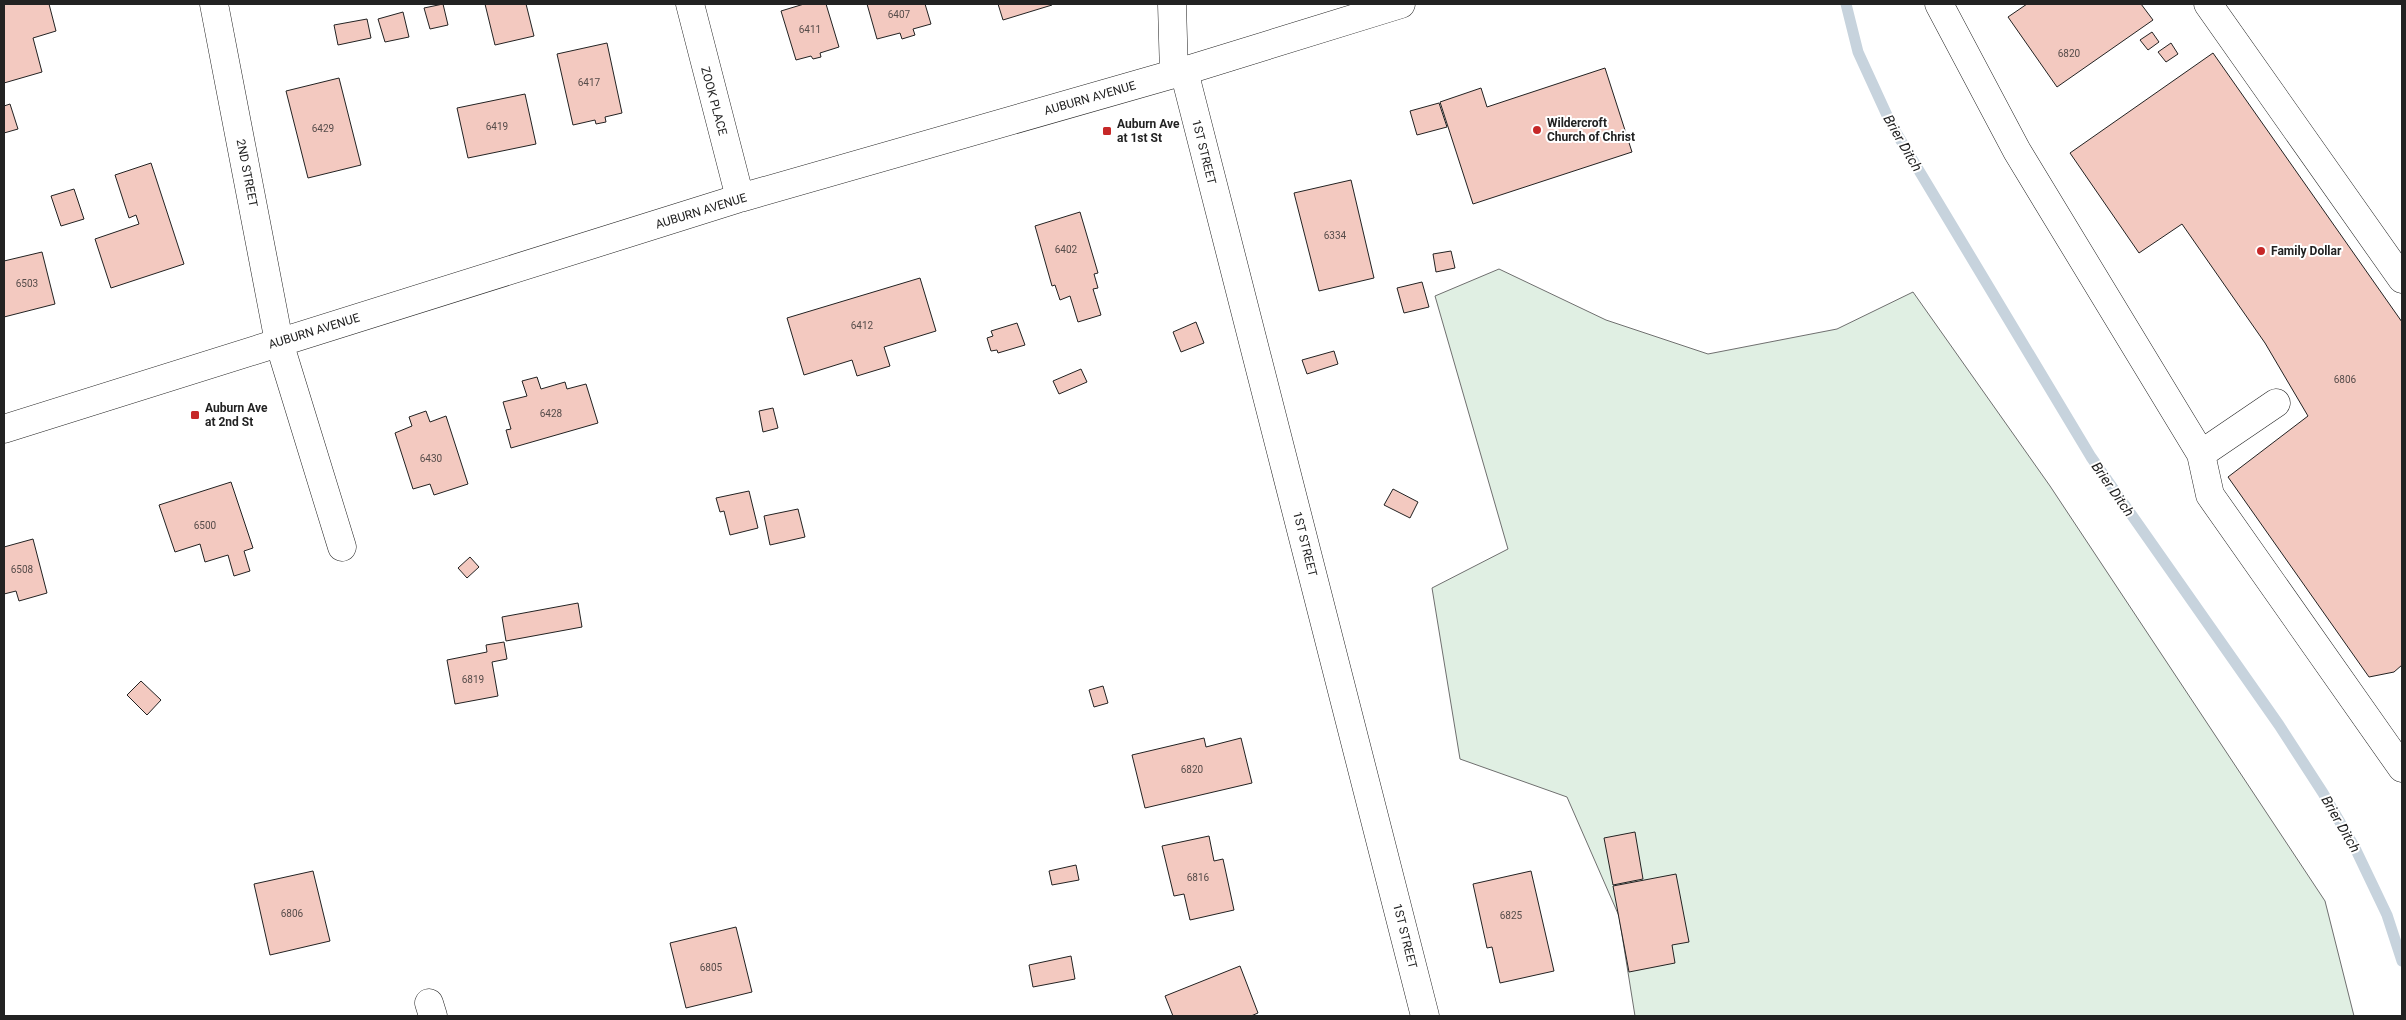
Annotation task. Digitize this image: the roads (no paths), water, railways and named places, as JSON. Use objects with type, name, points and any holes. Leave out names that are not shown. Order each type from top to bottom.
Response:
[{"type":"street","name":"2ND STREET","points":[[214,4],[279,342],[342,547]]},
{"type":"street","name":"ZOOK PLACE","points":[[690,4],[740,198]]},
{"type":"street","name":"1ST STREET","points":[[1172,4],[1179,73],[1426,1016]]},
{"type":"street","name":"AUBURN AVENUE","points":[[4,429],[740,198],[1179,73],[1401,4]]},
{"type":"street","points":[[1939,4],[2017,151],[2201,454],[2210,495],[2402,768]]},
{"type":"street","points":[[2208,4],[2402,278]]},
{"type":"street","points":[[2201,454],[2276,403]]},
{"type":"waterway","name":"Brier Ditch","points":[[1846,4],[1858,52],[1891,124],[2091,457],[2279,725],[2323,793],[2355,848],[2387,915],[2402,961]]},
{"type":"place","name":"Wildercroft Church of Christ","points":[[1537,130]]},
{"type":"place","name":"Auburn Ave at 1st St","points":[[1107,131]]},
{"type":"place","name":"Family Dollar","points":[[2261,251]]},
{"type":"place","name":"Auburn Ave at 2nd St","points":[[195,415]]}]
